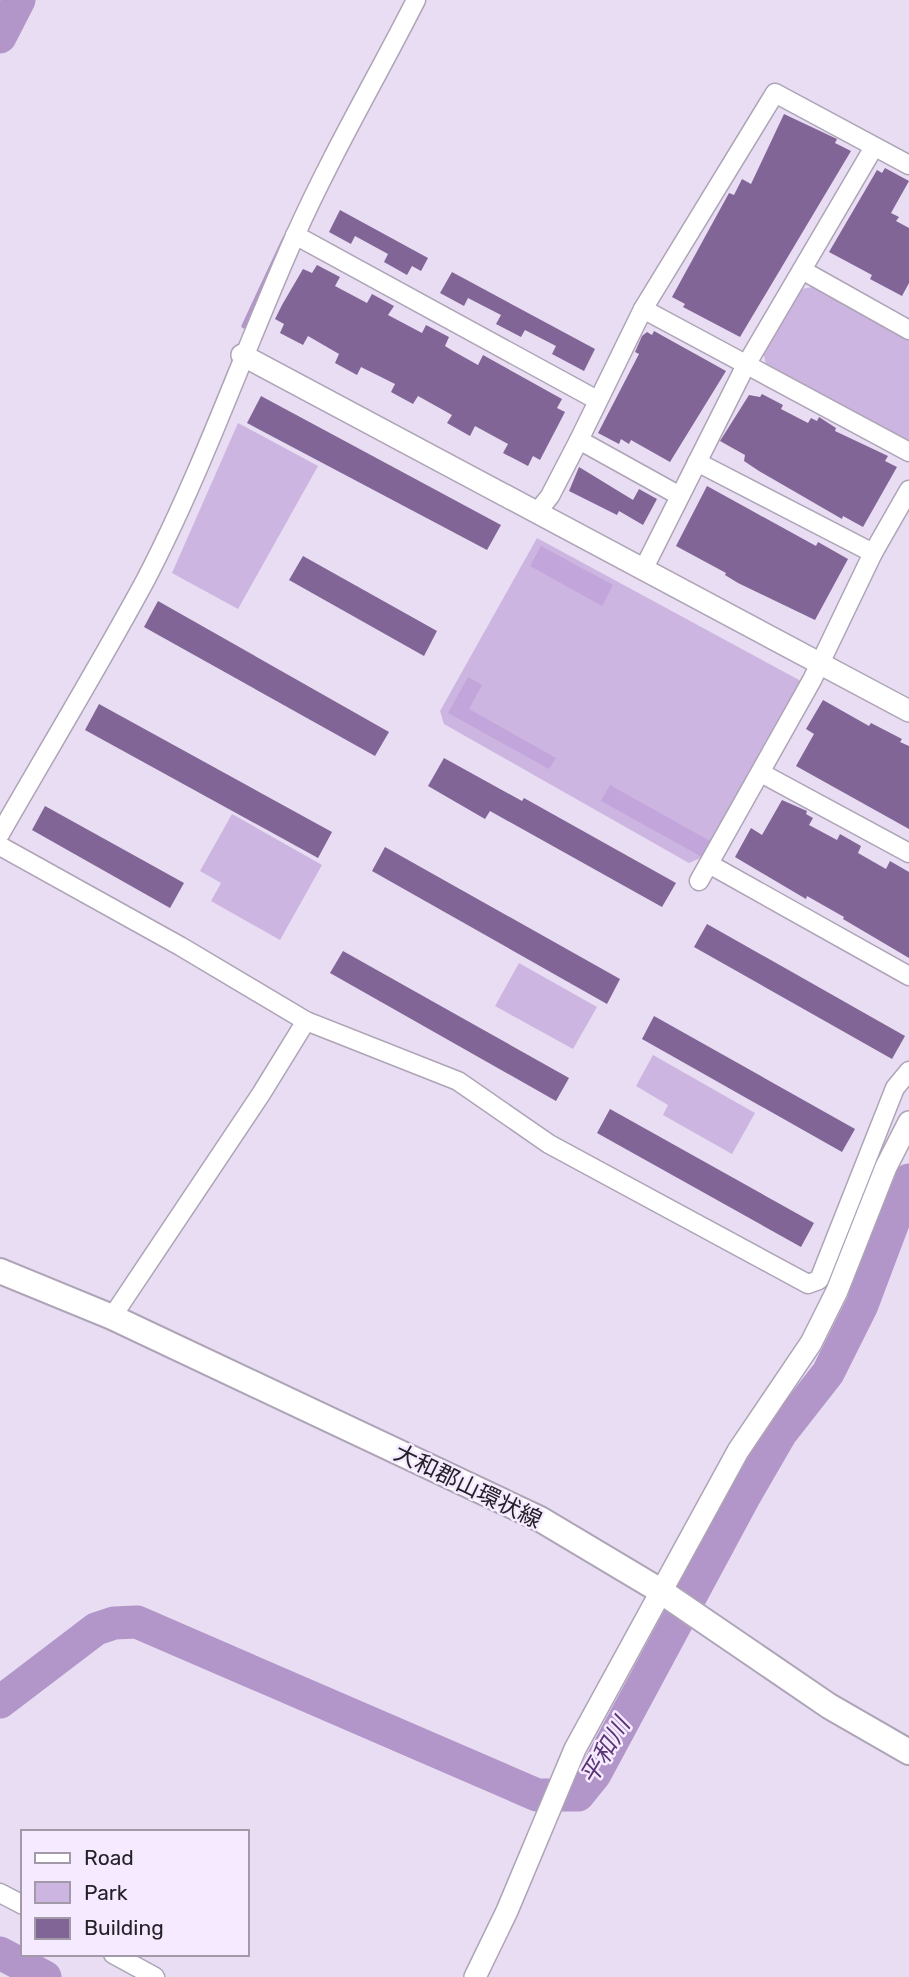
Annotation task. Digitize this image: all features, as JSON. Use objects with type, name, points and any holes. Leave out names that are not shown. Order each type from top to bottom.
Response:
[{"type":"main road","name":"大和郡山環状線","points":[[0,1271],[112,1317],[540,1519],[679,1604],[828,1706],[909,1752]]},
{"type":"street","points":[[0,834],[145,580],[188,490],[242,355],[323,173],[365,102],[416,0]]},
{"type":"street","points":[[538,512],[550,496],[579,440],[643,309],[775,93],[909,165]]},
{"type":"street","points":[[644,568],[746,365],[874,147]]},
{"type":"street","points":[[295,235],[597,400]]},
{"type":"street","points":[[802,270],[908,327]]},
{"type":"street","points":[[643,309],[909,452]]},
{"type":"street","points":[[242,355],[909,711]]},
{"type":"street","points":[[579,440],[680,496]]},
{"type":"street","points":[[697,462],[873,553]]},
{"type":"street","points":[[699,881],[821,663],[873,553],[909,490]]},
{"type":"street","points":[[761,773],[909,853]]},
{"type":"street","points":[[0,846],[180,946],[306,1021],[458,1081],[549,1144],[808,1284],[818,1280],[895,1088],[909,1071]]},
{"type":"street","points":[[709,864],[909,976]]},
{"type":"street","points":[[112,1317],[261,1094],[306,1021]]},
{"type":"street","points":[[475,1977],[575,1749],[679,1604],[744,1441],[811,1343],[837,1291],[886,1167],[909,1122]]},
{"type":"street","points":[[0,1893],[21,1904]]},
{"type":"street","points":[[117,1956],[155,1977]]},
{"type":"green space","points":[[813,287],[909,337],[909,441],[766,364],[763,352],[801,289]]},
{"type":"green space","points":[[238,423],[318,466],[238,609],[172,573]]},
{"type":"green space","points":[[537,538],[801,681],[703,857],[689,863],[444,724],[440,711]]},
{"type":"green space","points":[[232,814],[322,865],[280,940],[211,901],[221,883],[200,871]]},
{"type":"green space","points":[[519,963],[597,1007],[573,1049],[495,1006]]},
{"type":"green space","points":[[653,1055],[755,1113],[732,1154],[663,1115],[668,1105],[636,1086]]},
{"type":"shaded area","points":[[541,546],[613,585],[602,606],[530,566]]},
{"type":"shaded area","points":[[468,677],[482,685],[469,709],[556,758],[549,769],[448,713]]},
{"type":"shaded area","points":[[610,785],[710,841],[702,857],[601,801]]},
{"type":"building","points":[[784,114],[837,139],[835,143],[851,151],[740,337],[683,307],[685,304],[672,297],[729,193],[734,195],[742,179],[751,184]]},
{"type":"building","points":[[885,168],[909,181],[891,213],[899,217],[896,221],[909,228],[909,283],[902,296],[870,279],[872,275],[829,252],[877,170],[882,173]]},
{"type":"building","points":[[340,210],[428,258],[421,271],[412,266],[407,275],[384,262],[388,254],[355,236],[351,244],[329,232]]},
{"type":"building","points":[[317,265],[340,277],[335,286],[367,303],[372,294],[394,306],[388,315],[422,333],[426,325],[449,337],[445,346],[478,365],[483,355],[562,399],[557,408],[565,412],[540,460],[533,456],[528,466],[503,453],[508,444],[475,426],[470,436],[447,423],[452,415],[418,396],[413,404],[391,392],[395,384],[361,367],[357,375],[335,363],[339,354],[308,336],[303,345],[280,333],[284,324],[275,319],[282,305],[303,269],[312,273]]},
{"type":"building","points":[[452,272],[595,349],[584,371],[552,354],[556,346],[525,330],[521,337],[496,324],[501,315],[468,298],[464,306],[440,293]]},
{"type":"building","points":[[654,331],[726,371],[670,462],[631,440],[629,444],[621,439],[619,444],[598,433],[639,354],[635,352],[642,336],[647,332],[652,335]]},
{"type":"building","points":[[762,394],[783,405],[781,409],[808,423],[811,418],[817,421],[819,417],[836,428],[835,431],[888,456],[885,461],[897,467],[863,527],[843,516],[842,519],[759,471],[744,461],[745,455],[720,441],[749,395],[760,397]]},
{"type":"building","points":[[261,396],[501,525],[487,550],[247,423]]},
{"type":"building","points":[[579,467],[633,500],[639,489],[657,499],[643,525],[619,511],[617,515],[569,491]]},
{"type":"building","points":[[707,486],[816,546],[818,542],[848,559],[815,620],[738,583],[725,575],[726,573],[676,546]]},
{"type":"building","points":[[303,556],[437,631],[424,656],[289,580]]},
{"type":"building","points":[[158,601],[389,732],[375,756],[144,627]]},
{"type":"building","points":[[823,700],[869,726],[871,723],[902,739],[900,742],[909,746],[909,829],[796,766],[814,734],[806,729]]},
{"type":"building","points":[[99,704],[332,832],[318,858],[85,730]]},
{"type":"building","points":[[444,758],[522,801],[524,798],[676,883],[662,907],[490,811],[485,819],[428,786]]},
{"type":"building","points":[[782,800],[807,811],[806,814],[813,818],[809,825],[837,840],[840,834],[861,846],[858,853],[886,869],[890,861],[909,872],[909,958],[843,919],[844,917],[807,896],[806,899],[735,857],[751,828],[762,835]]},
{"type":"building","points":[[45,806],[184,883],[170,908],[32,830]]},
{"type":"building","points":[[385,847],[620,979],[607,1004],[372,871]]},
{"type":"building","points":[[707,924],[905,1036],[892,1059],[694,947]]},
{"type":"building","points":[[343,951],[569,1078],[556,1101],[330,973]]},
{"type":"building","points":[[654,1016],[855,1129],[842,1152],[642,1039]]},
{"type":"building","points":[[610,1109],[814,1223],[801,1247],[597,1133]]},
{"type":"waterway","points":[[0,37],[19,0]]},
{"type":"waterway","points":[[244,326],[285,238]]},
{"type":"waterway","name":"平和川","points":[[0,1702],[96,1629],[114,1623],[137,1622],[537,1795],[578,1795],[595,1774],[781,1433],[828,1373],[862,1305],[909,1180]]},
{"type":"waterway","points":[[0,1953],[45,1977]]}]
